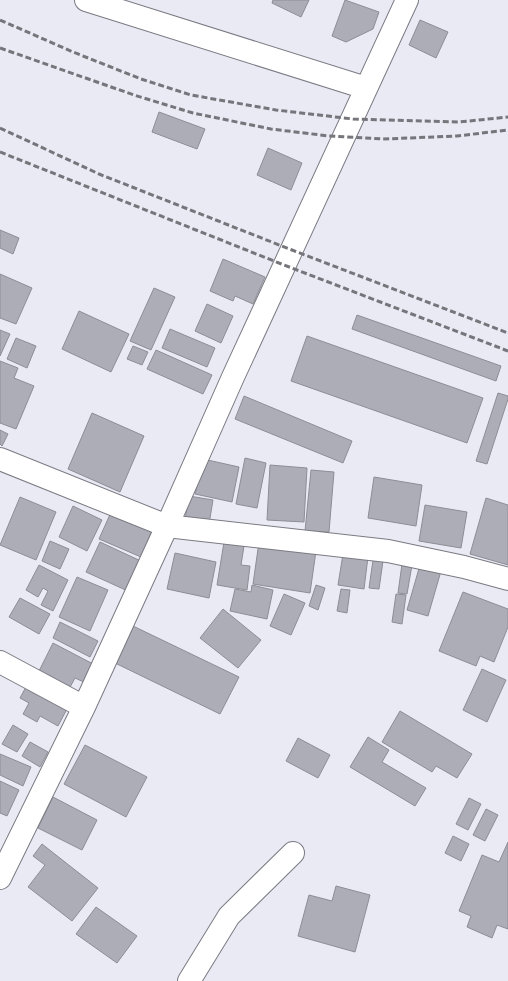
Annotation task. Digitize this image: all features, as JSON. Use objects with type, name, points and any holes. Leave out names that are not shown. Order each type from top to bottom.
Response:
[{"type":"street","points":[[86,0],[366,88]]},
{"type":"street","points":[[0,878],[84,707],[167,526],[236,370],[407,0]]},
{"type":"street","points":[[0,459],[167,526],[388,551],[464,567],[508,579]]},
{"type":"street","points":[[0,662],[84,707]]},
{"type":"street","points":[[189,981],[229,916],[293,853]]},
{"type":"building","points":[[273,0],[309,0],[301,17],[272,3]]},
{"type":"building","points":[[345,0],[379,12],[373,29],[346,42],[332,36]]},
{"type":"building","points":[[420,20],[448,32],[436,58],[409,45]]},
{"type":"building","points":[[159,112],[205,129],[197,149],[152,132]]},
{"type":"building","points":[[268,148],[302,163],[291,190],[257,175]]},
{"type":"building","points":[[0,230],[19,238],[13,254],[0,248]]},
{"type":"building","points":[[223,259],[265,277],[253,304],[235,296],[233,301],[210,291]]},
{"type":"building","points":[[0,274],[32,288],[16,324],[0,318]]},
{"type":"building","points":[[154,288],[175,297],[151,350],[130,341]]},
{"type":"building","points":[[207,304],[233,316],[221,343],[195,331]]},
{"type":"building","points":[[79,311],[129,334],[111,372],[62,349]]},
{"type":"building","points":[[357,315],[501,366],[496,381],[352,329]]},
{"type":"building","points":[[170,329],[215,348],[207,367],[162,348]]},
{"type":"building","points":[[0,330],[10,334],[0,356]]},
{"type":"building","points":[[307,336],[483,398],[467,443],[291,381]]},
{"type":"building","points":[[16,338],[36,346],[27,368],[7,359]]},
{"type":"building","points":[[133,346],[148,352],[142,365],[127,359]]},
{"type":"building","points":[[156,350],[212,375],[203,394],[147,369]]},
{"type":"building","points":[[0,361],[18,368],[14,378],[34,386],[16,429],[0,423]]},
{"type":"building","points":[[498,393],[508,396],[508,399],[487,464],[476,461]]},
{"type":"building","points":[[244,396],[352,441],[343,463],[235,419]]},
{"type":"building","points":[[92,413],[144,436],[120,492],[68,469]]},
{"type":"building","points":[[0,430],[8,434],[2,446],[0,444]]},
{"type":"building","points":[[245,458],[266,463],[257,508],[236,504]]},
{"type":"building","points":[[203,459],[239,467],[232,502],[195,494]]},
{"type":"building","points":[[270,465],[307,468],[304,522],[267,520]]},
{"type":"building","points":[[311,470],[334,472],[329,532],[305,531]]},
{"type":"building","points":[[374,477],[422,485],[416,526],[368,518]]},
{"type":"building","points":[[189,496],[213,500],[209,524],[185,520]]},
{"type":"building","points":[[20,497],[56,512],[36,560],[0,545]]},
{"type":"building","points":[[486,498],[508,505],[508,565],[470,554]]},
{"type":"building","points":[[425,505],[467,512],[461,548],[419,541]]},
{"type":"building","points":[[73,506],[102,520],[87,551],[59,537]]},
{"type":"building","points":[[112,510],[153,528],[141,557],[99,539]]},
{"type":"building","points":[[50,541],[69,549],[60,569],[42,561]]},
{"type":"building","points":[[100,542],[143,562],[130,592],[86,572]]},
{"type":"building","points":[[224,542],[244,546],[241,565],[250,566],[247,590],[217,585]]},
{"type":"building","points":[[259,542],[316,551],[310,593],[253,584]]},
{"type":"building","points":[[175,553],[216,562],[209,598],[167,589]]},
{"type":"building","points":[[343,554],[368,557],[364,589],[338,585]]},
{"type":"building","points":[[373,560],[383,561],[379,589],[369,588]]},
{"type":"building","points":[[402,564],[412,565],[407,594],[398,593]]},
{"type":"building","points":[[39,565],[68,580],[53,611],[41,605],[48,591],[43,588],[38,597],[26,590]]},
{"type":"building","points":[[420,565],[441,571],[428,616],[407,610]]},
{"type":"building","points":[[77,577],[108,590],[90,631],[59,617]]},
{"type":"building","points":[[252,585],[273,590],[267,619],[230,611],[235,589],[251,592]]},
{"type":"building","points":[[316,585],[325,588],[318,610],[309,606]]},
{"type":"building","points":[[341,589],[350,590],[347,613],[337,611]]},
{"type":"building","points":[[463,592],[508,609],[508,627],[494,662],[480,656],[476,666],[439,651]]},
{"type":"building","points":[[284,594],[305,603],[291,635],[270,626]]},
{"type":"building","points":[[396,594],[406,595],[402,624],[392,622]]},
{"type":"building","points":[[20,598],[50,614],[39,634],[9,617]]},
{"type":"building","points":[[223,609],[261,640],[238,668],[200,638]]},
{"type":"building","points":[[60,622],[98,641],[90,657],[53,638]]},
{"type":"building","points":[[133,626],[239,677],[220,714],[115,663]]},
{"type":"building","points":[[53,643],[95,665],[86,683],[75,678],[68,691],[37,675]]},
{"type":"building","points":[[482,669],[506,680],[487,722],[463,710]]},
{"type":"building","points":[[27,685],[68,707],[58,726],[40,716],[37,722],[23,714],[29,703],[20,698]]},
{"type":"building","points":[[400,711],[472,754],[457,778],[436,766],[432,772],[382,742]]},
{"type":"building","points":[[13,725],[28,734],[17,752],[2,744]]},
{"type":"building","points":[[368,737],[389,750],[382,762],[426,788],[415,806],[350,767]]},
{"type":"building","points":[[298,738],[330,755],[318,778],[286,761]]},
{"type":"building","points":[[30,742],[48,752],[40,767],[22,756]]},
{"type":"building","points":[[85,745],[147,777],[126,817],[64,784]]},
{"type":"building","points":[[0,754],[31,767],[23,786],[0,775]]},
{"type":"building","points":[[0,781],[19,790],[7,816],[0,813]]},
{"type":"building","points":[[53,797],[97,820],[82,850],[38,828]]},
{"type":"building","points":[[469,798],[481,804],[468,830],[456,824]]},
{"type":"building","points":[[486,809],[498,815],[485,841],[473,835]]},
{"type":"building","points":[[453,836],[469,844],[461,861],[445,853]]},
{"type":"building","points":[[508,842],[508,929],[497,925],[492,938],[467,927],[471,916],[459,911],[482,855],[499,862]]},
{"type":"building","points":[[42,844],[98,888],[72,921],[28,887],[45,865],[33,856]]},
{"type":"building","points":[[336,886],[370,895],[355,952],[298,936],[309,895],[332,901]]},
{"type":"building","points":[[96,907],[137,936],[117,963],[76,934]]},
{"type":"railway","points":[[0,20],[73,52],[141,79],[191,95],[276,110],[353,119],[459,122],[508,117]]},
{"type":"railway","points":[[0,48],[134,95],[193,113],[271,129],[329,136],[383,139],[457,136],[508,130]]},
{"type":"railway","points":[[0,128],[99,174],[508,333]]},
{"type":"railway","points":[[0,152],[284,265],[508,351]]}]
